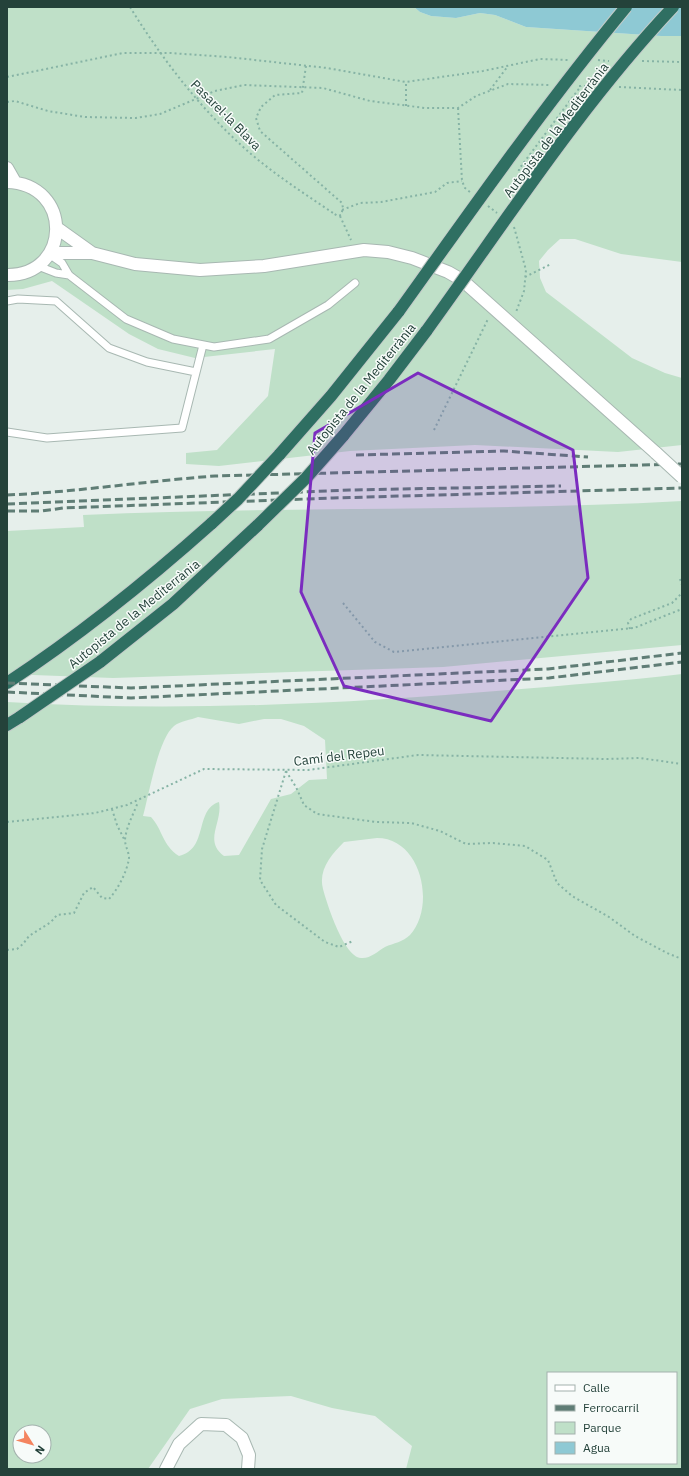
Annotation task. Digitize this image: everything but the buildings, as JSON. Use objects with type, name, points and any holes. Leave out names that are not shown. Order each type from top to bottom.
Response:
[{"type":"highway","name":"Autopista de la Mediterrània","points":[[7,683],[44,659],[126,598],[238,499],[279,455],[331,396],[399,311],[573,71],[626,7]]},
{"type":"highway","name":"Autopista de la Mediterrània","points":[[7,725],[100,662],[173,604],[258,526],[306,478],[389,380],[427,330],[553,155],[602,91],[673,7]]},
{"type":"street","points":[[7,168],[11,182],[34,188],[48,201],[54,213],[57,228],[50,253],[38,266],[22,274],[7,275]]},
{"type":"street","points":[[57,228],[92,253]]},
{"type":"street","points":[[50,253],[92,253],[135,264],[200,270],[264,266],[357,251],[388,252],[432,265],[462,280],[494,307],[682,477]]},
{"type":"street","points":[[166,1469],[179,1444],[201,1424],[226,1425],[242,1438],[250,1455],[248,1469]]},
{"type":"lane","points":[[50,253],[62,264],[70,275],[126,319],[172,339],[214,347],[269,339],[328,305],[355,283]]},
{"type":"lane","points":[[38,266],[56,273],[70,275]]},
{"type":"lane","points":[[7,301],[18,299],[56,301],[110,348],[147,362],[196,372]]},
{"type":"lane","points":[[7,432],[47,438],[182,428],[203,345]]},
{"type":"path","name":"Pasarel·la Blava","points":[[130,7],[152,42],[177,77],[215,120],[257,159],[291,185],[333,213],[340,216]]},
{"type":"path","points":[[7,77],[123,53],[177,54],[306,66],[406,82],[440,78],[540,59],[571,60]]},
{"type":"path","points":[[595,60],[611,61]]},
{"type":"path","points":[[635,61],[682,62]]},
{"type":"path","points":[[306,66],[302,92],[275,95],[261,107],[256,118],[260,131],[342,204],[340,216],[357,251]]},
{"type":"path","points":[[489,91],[508,66]]},
{"type":"path","points":[[406,82],[406,106]]},
{"type":"path","points":[[7,102],[15,101],[48,111],[85,117],[136,118],[160,114],[215,91],[244,85],[303,86],[323,88],[370,101],[425,108],[458,108],[462,181],[465,188],[470,192]]},
{"type":"path","points":[[342,210],[360,203],[381,202],[435,192],[447,183],[462,181]]},
{"type":"path","points":[[487,206],[498,214]]},
{"type":"path","points":[[509,224],[515,228],[526,270],[524,291],[515,314],[509,321]]},
{"type":"path","points":[[525,277],[551,264]]},
{"type":"path","points":[[434,430],[494,307]]},
{"type":"path","points":[[680,579],[682,585]]},
{"type":"path","points":[[630,629],[628,623],[631,619],[672,603],[682,593]]},
{"type":"path","points":[[343,603],[375,642],[394,652],[630,629],[682,609]]},
{"type":"path","name":"Camí del Repeu","points":[[7,822],[95,813],[112,809],[139,801],[204,769],[286,771],[308,770],[418,755],[607,759],[640,758],[682,764]]},
{"type":"path","points":[[286,771],[262,849],[260,880],[276,905],[325,942],[339,947],[353,941]]},
{"type":"path","points":[[286,771],[304,805],[317,814],[376,822],[412,823],[440,831],[466,844],[493,843],[525,846],[548,860],[557,883],[572,896],[609,917],[635,936],[667,953],[682,959]]},
{"type":"path","points":[[125,841],[130,821],[139,801]]},
{"type":"path","points":[[7,950],[17,949],[29,936],[51,922],[57,915],[74,913],[84,893],[93,887],[102,898],[109,899],[121,880],[129,857],[125,841],[116,825],[112,809]]},
{"type":"highlighted area","points":[[418,373],[573,450],[588,578],[491,721],[344,686],[301,592],[315,433]]},
{"type":"green space","points":[[7,7],[414,7],[420,12],[431,16],[456,18],[480,13],[495,15],[526,27],[661,36],[682,36],[682,262],[621,254],[575,239],[560,239],[539,261],[540,278],[546,292],[632,358],[665,373],[682,378],[682,445],[618,452],[475,445],[350,451],[219,466],[186,464],[186,453],[217,450],[268,396],[275,349],[195,358],[158,349],[129,334],[52,281],[23,289],[7,290]]},
{"type":"green space","points":[[682,501],[682,645],[443,667],[113,678],[7,674],[7,531],[84,527],[83,515],[158,512],[533,507]]},
{"type":"green space","points":[[682,674],[682,1469],[406,1469],[412,1446],[375,1416],[332,1408],[291,1396],[222,1399],[190,1409],[148,1469],[7,1469],[7,702],[133,706],[258,705],[321,703],[596,683]],"holes":[[[198,717],[239,724],[264,719],[281,719],[304,726],[325,740],[327,779],[309,780],[291,794],[271,799],[239,855],[224,856],[218,850],[214,838],[219,817],[219,802],[211,806],[206,813],[194,846],[188,852],[179,856],[169,847],[151,817],[143,816],[151,782],[163,743],[168,733],[176,724]],[[377,838],[392,841],[405,849],[414,861],[420,876],[423,892],[422,908],[418,923],[410,935],[401,941],[385,947],[371,956],[361,958],[348,949],[337,929],[323,889],[322,875],[330,858],[344,842]]]},
{"type":"water","points":[[414,7],[682,7],[682,36],[661,36],[526,27],[495,15],[480,13],[456,18],[431,16],[420,12]]},
{"type":"railway","points":[[356,455],[504,451],[588,457]]},
{"type":"railway","points":[[7,495],[215,476],[682,464]]},
{"type":"railway","points":[[7,504],[350,490],[561,486]]},
{"type":"railway","points":[[7,511],[42,511],[63,508],[333,498],[682,488]]},
{"type":"railway","points":[[7,683],[131,688],[548,669],[682,653]]},
{"type":"railway","points":[[7,692],[131,698],[549,678],[682,662]]}]
